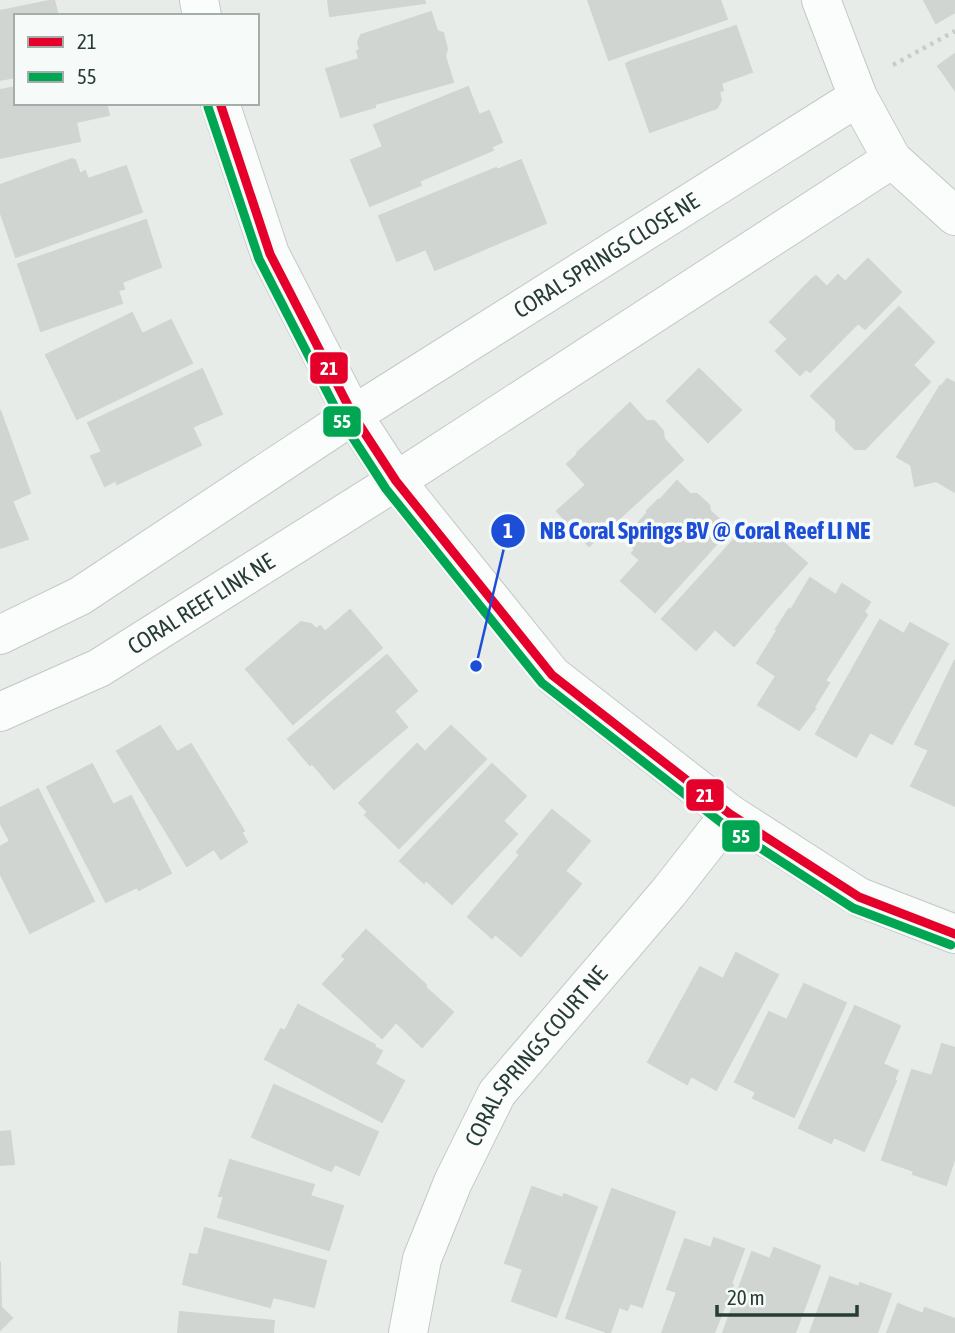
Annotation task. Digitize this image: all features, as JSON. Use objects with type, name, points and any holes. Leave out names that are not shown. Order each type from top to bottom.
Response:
[{"type":"street","points":[[821,0],[858,97],[892,159],[955,216]]},
{"type":"street","name":"CORAL SPRINGS CLOSE NE","points":[[353,415],[858,97]]},
{"type":"street","points":[[221,105],[270,254],[353,415],[396,481],[552,674],[730,814],[859,897],[955,934]]},
{"type":"street","points":[[396,481],[892,159]]},
{"type":"street","points":[[0,635],[80,596],[353,415]]},
{"type":"street","name":"CORAL REEF LINK NE","points":[[0,712],[99,668],[396,481]]},
{"type":"street","name":"CORAL SPRINGS COURT NE","points":[[408,1333],[422,1259],[453,1182],[497,1093],[667,893],[730,814]]},
{"type":"path","points":[[893,65],[955,31]]},
{"type":"building","points":[[54,0],[58,14],[14,14],[14,77],[0,80],[0,11]]},
{"type":"building","points":[[328,0],[424,0],[425,3],[330,16]]},
{"type":"building","points":[[588,0],[720,0],[727,19],[609,60]]},
{"type":"building","points":[[924,0],[955,0],[955,12],[936,23]]},
{"type":"building","points":[[431,12],[437,31],[443,33],[447,49],[445,56],[453,82],[375,104],[375,107],[341,117],[326,69],[359,59],[357,51],[360,50],[358,42],[361,35]]},
{"type":"building","points":[[736,26],[752,72],[721,83],[723,90],[719,92],[721,100],[717,108],[650,132],[626,64]]},
{"type":"building","points":[[955,54],[955,90],[938,66]]},
{"type":"building","points":[[14,87],[14,105],[106,105],[109,115],[76,122],[80,141],[0,158],[0,90]]},
{"type":"building","points":[[468,87],[479,115],[489,111],[502,142],[491,147],[493,150],[419,181],[421,185],[370,206],[351,160],[383,147],[374,125]]},
{"type":"building","points":[[75,160],[80,174],[85,171],[88,179],[126,166],[142,212],[16,257],[0,211],[0,185]]},
{"type":"building","points":[[521,160],[546,223],[435,270],[426,249],[397,261],[379,216]]},
{"type":"building","points":[[146,220],[161,267],[122,282],[124,289],[118,290],[122,303],[41,331],[18,264]]},
{"type":"building","points":[[868,259],[901,292],[865,329],[858,323],[810,372],[806,369],[800,375],[776,351],[788,339],[770,322],[816,276],[827,287],[838,275],[845,282]]},
{"type":"building","points":[[899,307],[934,342],[913,365],[930,382],[865,449],[855,449],[836,430],[836,420],[811,396]]},
{"type":"building","points":[[132,313],[142,334],[171,320],[192,363],[77,419],[46,355]]},
{"type":"building","points":[[202,369],[222,414],[192,427],[201,445],[117,484],[116,480],[105,486],[91,456],[102,452],[88,423]]},
{"type":"building","points":[[699,369],[741,410],[708,442],[667,401]]},
{"type":"building","points":[[947,379],[955,383],[955,492],[936,481],[915,486],[911,465],[897,457],[940,386]]},
{"type":"building","points":[[630,403],[646,421],[654,421],[663,431],[664,439],[683,460],[589,546],[557,511],[586,485],[567,464]]},
{"type":"building","points":[[0,410],[30,493],[12,501],[28,539],[0,548]]},
{"type":"building","points":[[677,481],[690,494],[697,494],[709,505],[710,511],[730,529],[655,612],[621,581],[640,560],[632,553],[635,549],[629,544],[629,534]]},
{"type":"building","points":[[749,523],[769,541],[775,535],[807,563],[734,646],[715,629],[696,650],[662,619]]},
{"type":"building","points":[[810,578],[836,595],[842,584],[870,602],[864,612],[867,615],[825,681],[829,683],[815,709],[799,730],[758,705],[776,676],[757,663]]},
{"type":"building","points":[[350,610],[382,648],[293,724],[246,669],[301,622],[311,624],[316,629],[320,626],[325,632]]},
{"type":"building","points":[[880,620],[904,634],[910,623],[948,644],[892,744],[870,732],[856,757],[816,734]]},
{"type":"building","points":[[387,655],[417,691],[394,711],[407,727],[334,789],[288,739]]},
{"type":"building","points":[[955,660],[955,806],[911,786],[929,750],[915,744]]},
{"type":"building","points":[[160,726],[177,752],[191,744],[244,831],[241,832],[247,842],[221,859],[214,849],[187,866],[117,751]]},
{"type":"building","points":[[451,726],[486,759],[399,848],[365,815],[368,812],[359,803],[417,744],[425,752]]},
{"type":"building","points":[[92,764],[113,805],[131,796],[171,873],[139,890],[137,887],[106,902],[47,787]]},
{"type":"building","points":[[492,764],[526,796],[503,821],[517,834],[452,904],[400,861]]},
{"type":"building","points":[[38,789],[94,901],[30,933],[0,873],[0,847],[10,841],[0,822],[0,808]]},
{"type":"building","points":[[552,810],[590,841],[565,871],[581,884],[521,956],[495,934],[492,938],[468,917],[520,855],[517,852]]},
{"type":"building","points":[[366,930],[453,1012],[422,1047],[396,1022],[382,1038],[323,984],[346,959],[342,956]]},
{"type":"building","points":[[736,953],[778,975],[716,1090],[691,1076],[687,1084],[648,1062],[700,967],[723,979]]},
{"type":"building","points":[[804,984],[846,1003],[794,1117],[753,1098],[756,1092],[735,1082],[769,1012],[787,1020]]},
{"type":"building","points":[[298,1005],[375,1045],[374,1047],[382,1051],[375,1064],[404,1081],[382,1122],[265,1059],[281,1029],[285,1031]]},
{"type":"building","points":[[855,1006],[900,1026],[883,1064],[898,1071],[894,1080],[896,1081],[864,1151],[834,1137],[831,1143],[799,1128]]},
{"type":"building","points":[[942,1044],[955,1048],[955,1157],[946,1185],[882,1160],[912,1070],[932,1076]]},
{"type":"building","points":[[274,1085],[378,1132],[359,1175],[335,1164],[331,1171],[252,1137]]},
{"type":"building","points":[[10,1131],[14,1164],[0,1165],[0,1132]]},
{"type":"building","points":[[230,1160],[314,1185],[310,1196],[343,1206],[329,1250],[218,1217],[224,1196],[219,1196]]},
{"type":"building","points":[[532,1187],[563,1198],[564,1194],[597,1207],[556,1317],[512,1301],[523,1269],[505,1263]]},
{"type":"building","points":[[612,1189],[675,1212],[642,1307],[630,1303],[627,1310],[619,1307],[610,1333],[607,1333],[566,1318]]},
{"type":"building","points":[[205,1228],[326,1261],[314,1307],[273,1297],[270,1307],[183,1284],[190,1254],[198,1255]]},
{"type":"building","points":[[714,1238],[744,1249],[714,1333],[662,1333],[677,1292],[667,1289],[685,1239],[711,1248]]},
{"type":"building","points":[[774,1248],[820,1266],[795,1333],[723,1333],[752,1252],[770,1259]]},
{"type":"building","points":[[0,1262],[1,1307],[12,1318],[0,1330]]},
{"type":"building","points":[[830,1277],[859,1287],[860,1283],[891,1294],[877,1333],[810,1333]]},
{"type":"building","points":[[898,1304],[923,1314],[925,1308],[955,1319],[955,1333],[887,1333]]},
{"type":"building","points":[[180,1312],[274,1321],[273,1333],[178,1333]]},
{"type":"transit line","name":"21","points":[[221,105],[270,254],[353,415],[396,481],[552,675],[730,814],[859,897],[955,934]]},
{"type":"transit line","name":"55","points":[[208,107],[259,259],[342,421],[386,489],[542,683],[723,824],[853,908],[951,945]]},
{"type":"place","name":"NB Coral Springs BV @ Coral Reef LI NE","points":[[476,666]]}]
